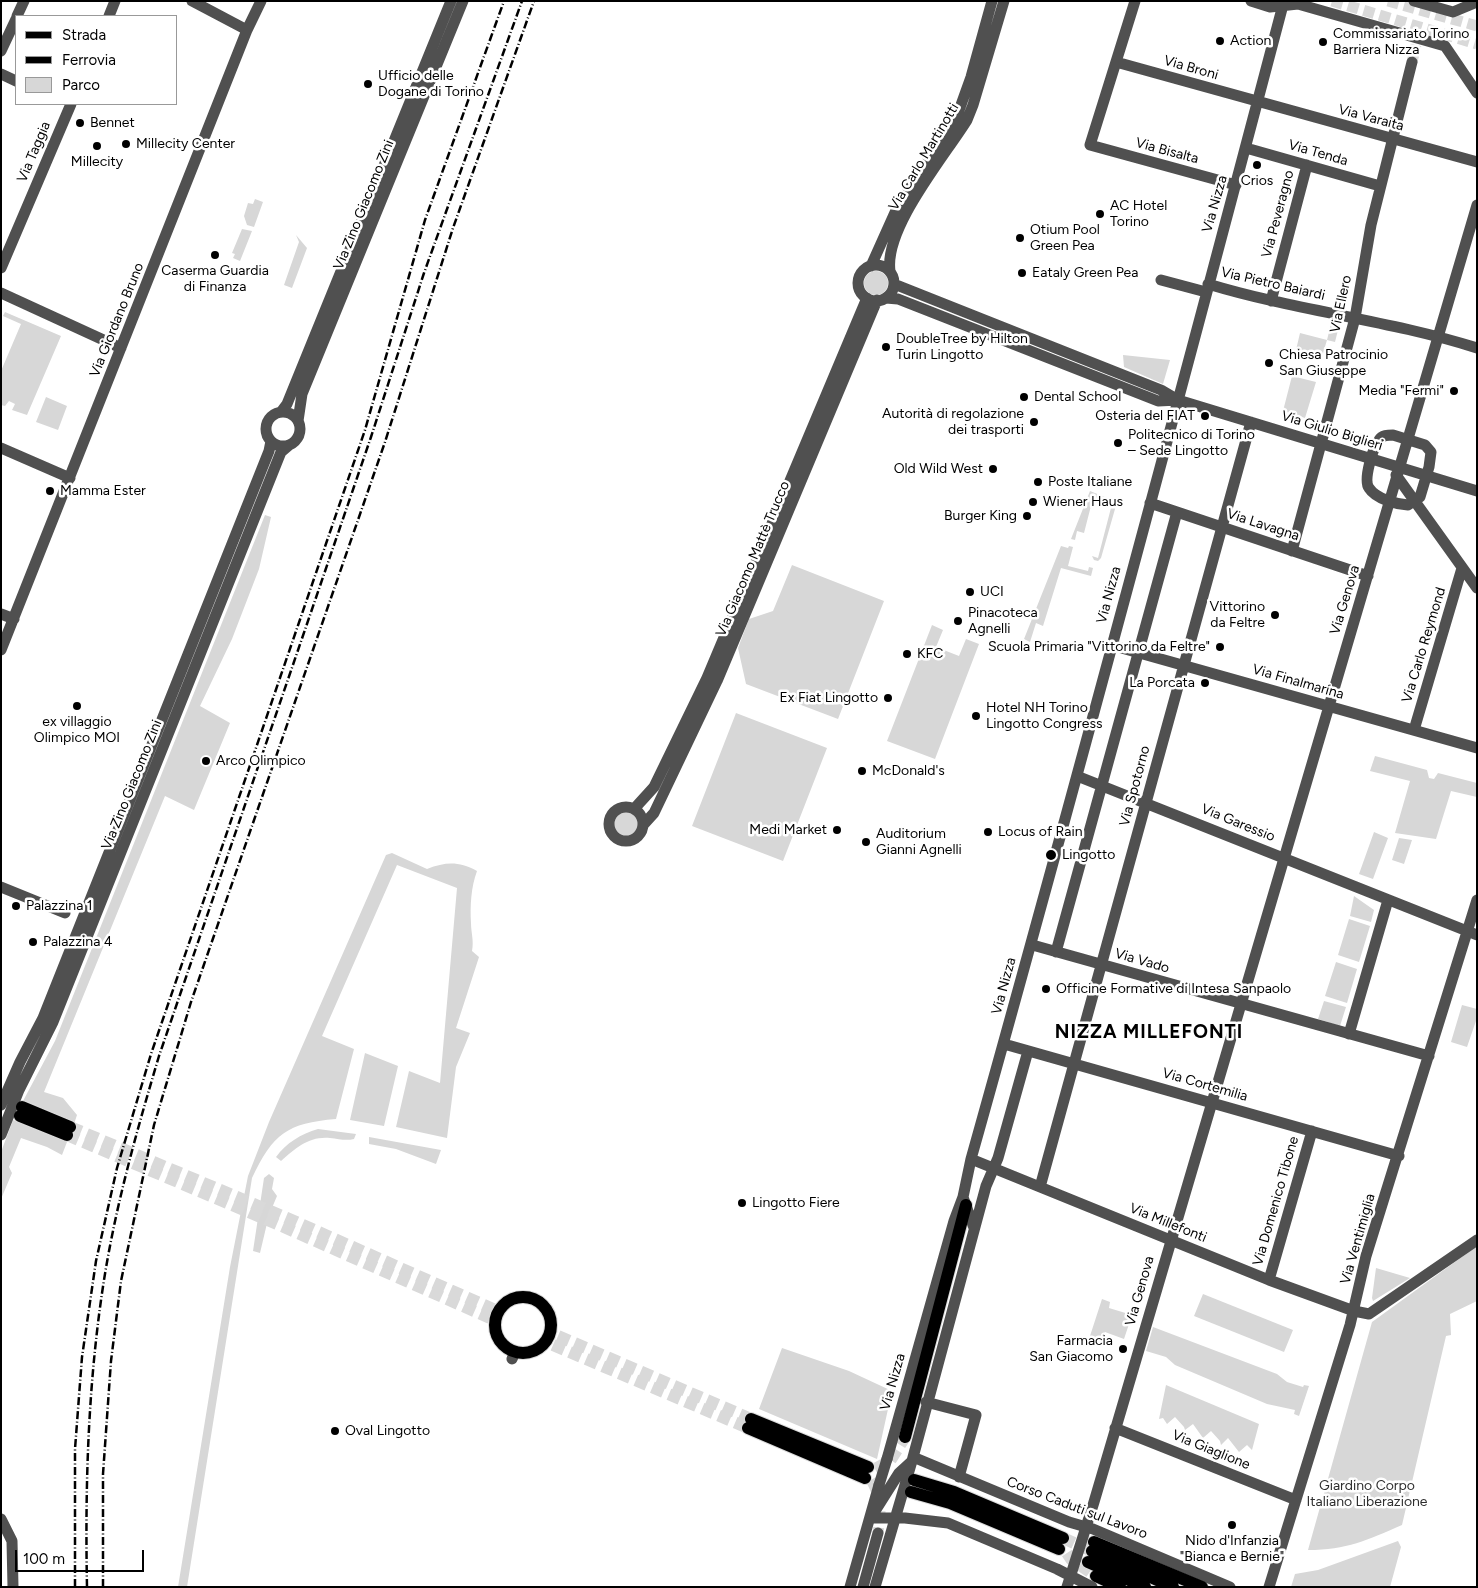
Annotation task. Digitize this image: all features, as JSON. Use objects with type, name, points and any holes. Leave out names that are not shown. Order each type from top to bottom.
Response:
[{"type":"main road","points":[[21,1112],[68,1131]]},
{"type":"main road","points":[[904,1437],[965,1201]]},
{"type":"main road","points":[[527,1298],[535,1300],[541,1304],[550,1317],[552,1339],[535,1350],[514,1355],[500,1340],[495,1315],[505,1305],[515,1299],[527,1298]]},
{"type":"main road","points":[[750,1424],[866,1473]]},
{"type":"main road","points":[[913,1486],[950,1503],[1061,1544]]},
{"type":"main road","points":[[1091,1552],[1145,1587]]},
{"type":"main road","points":[[1091,1552],[1174,1587]]},
{"type":"main road","points":[[1091,1552],[1202,1587]]},
{"type":"main road","points":[[1094,1581],[1120,1587]]},
{"type":"street","points":[[18,15],[24,1]]},
{"type":"street","points":[[109,15],[115,1]]},
{"type":"street","points":[[192,1],[247,30]]},
{"type":"street","name":"Via Giordano Bruno","points":[[1,650],[199,156],[247,30],[261,1]]},
{"type":"street","name":"Via Zino Giacomo Zini","points":[[281,412],[287,404],[451,1]]},
{"type":"street","name":"Via Zino Giacomo Zini","points":[[298,421],[302,394],[463,1]]},
{"type":"street","name":"Via Carlo Martinotti","points":[[870,266],[897,208],[957,116],[971,77],[992,1]]},
{"type":"street","name":"Via Carlo Martinotti","points":[[890,271],[890,254],[907,213],[967,120],[1004,1]]},
{"type":"street","points":[[1116,62],[1135,1]]},
{"type":"street","points":[[1414,1],[1453,12],[1477,2]]},
{"type":"street","points":[[1255,2],[1270,6],[1284,3],[1298,4],[1417,42],[1445,46],[1477,93]]},
{"type":"street","name":"Via Nizza","points":[[850,1587],[954,1221],[965,1201],[971,1159],[1077,776],[1284,3]]},
{"type":"street","points":[[1,51],[15,21]]},
{"type":"street","name":"Via Broni","points":[[1116,62],[1258,102]]},
{"type":"street","name":"Via Bisalta","points":[[1116,62],[1090,145],[1236,185]]},
{"type":"street","name":"Via Ellero","points":[[1292,551],[1354,318],[1380,186],[1412,62]]},
{"type":"street","points":[[1,74],[15,81]]},
{"type":"street","name":"Via Varaita","points":[[1258,102],[1477,162]]},
{"type":"street","name":"Via Taggia","points":[[1,268],[70,105]]},
{"type":"street","name":"Via Tenda","points":[[1246,148],[1380,186]]},
{"type":"street","name":"Via Peveragno","points":[[1271,301],[1307,165]]},
{"type":"street","name":"Via Genova","points":[[1067,1587],[1477,205]]},
{"type":"street","points":[[877,299],[890,294],[894,284],[890,271],[881,266],[870,266],[862,273],[859,282],[861,292],[877,299],[898,300],[1158,401],[1178,400]]},
{"type":"street","name":"Via Pietro Baiardi","points":[[1161,280],[1438,336],[1477,348]]},
{"type":"street","points":[[894,284],[1162,390],[1178,400]]},
{"type":"street","points":[[1,293],[121,348]]},
{"type":"street","name":"Via Giacomo Mattè Trucco","points":[[634,809],[654,786],[707,678],[877,299]]},
{"type":"street","name":"Via Giacomo Mattè Trucco","points":[[644,824],[654,813],[717,681],[877,299]]},
{"type":"street","name":"Via Giulio Biglieri","points":[[1178,400],[1371,459],[1398,471],[1427,475],[1477,491]]},
{"type":"street","points":[[281,412],[291,414],[298,421],[299,435],[295,442],[288,446],[280,446],[271,441],[266,433],[267,423],[272,416],[281,412]]},
{"type":"street","name":"Via Spotorno","points":[[1040,1187],[1251,422]]},
{"type":"street","points":[[1393,434],[1407,439],[1425,444],[1429,449],[1431,457],[1420,497],[1414,503],[1405,505],[1377,496],[1367,485],[1367,474],[1377,442],[1383,436],[1393,434]]},
{"type":"street","name":"Via Zino Giacomo Zini","points":[[1,1105],[50,1003],[270,451],[271,441]]},
{"type":"street","name":"Via Zino Giacomo Zini","points":[[1,1135],[23,1082],[53,1022],[281,452],[288,446]]},
{"type":"street","points":[[1,448],[70,478]]},
{"type":"street","points":[[1398,471],[1414,503],[1477,588]]},
{"type":"street","name":"Via Lavagna","points":[[1150,503],[1368,576]]},
{"type":"street","points":[[1056,952],[1177,512]]},
{"type":"street","name":"Via Carlo Reymond","points":[[1414,730],[1462,568]]},
{"type":"street","points":[[1,614],[14,619]]},
{"type":"street","name":"Via Finalmarina","points":[[1111,645],[1477,748]]},
{"type":"street","name":"Via Garessio","points":[[1077,776],[1472,933]]},
{"type":"street","points":[[622,807],[634,809],[641,815],[644,824],[640,835],[633,840],[620,840],[611,833],[609,821],[614,812],[622,807]]},
{"type":"street","points":[[1,887],[65,913]]},
{"type":"street","points":[[1349,1034],[1388,900]]},
{"type":"street","name":"Via Ventimiglia","points":[[1269,1587],[1354,1311],[1366,1256],[1429,1056],[1472,933],[1477,900]]},
{"type":"street","name":"Via Vado","points":[[1036,946],[1240,1003]]},
{"type":"street","points":[[1240,1003],[1429,1056]]},
{"type":"street","name":"Via Cortemilia","points":[[1004,1044],[1399,1156]]},
{"type":"street","name":"Via Nizza","points":[[875,1587],[912,1459],[974,1228],[1028,1051]]},
{"type":"street","name":"Via Domenico Tibone","points":[[1269,1280],[1312,1131]]},
{"type":"street","name":"Via Millefonti","points":[[971,1159],[1269,1280],[1354,1311],[1369,1314],[1477,1240]]},
{"type":"street","points":[[965,1201],[974,1228]]},
{"type":"street","points":[[926,1402],[976,1415],[959,1477]]},
{"type":"street","name":"Via Giaglione","points":[[1115,1428],[1296,1500]]},
{"type":"street","name":"Via Nizza","points":[[870,1518],[899,1473],[912,1459]]},
{"type":"street","name":"Corso Caduti sul Lavoro","points":[[912,1459],[1069,1522],[1085,1526],[1230,1587]]},
{"type":"street","points":[[870,1518],[895,1518],[948,1524],[1071,1575],[1094,1581]]},
{"type":"street","points":[[1,1519],[12,1541],[14,1587]]},
{"type":"street","points":[[863,1587],[878,1533]]},
{"type":"green space","points":[[255,199],[263,202],[254,227],[247,225],[244,216],[248,203],[253,204]]},
{"type":"green space","points":[[242,229],[252,231],[240,261],[233,258],[235,254],[232,253]]},
{"type":"green space","points":[[296,235],[307,248],[292,288],[284,285],[299,242]]},
{"type":"green space","points":[[876,271],[884,275],[888,283],[884,291],[876,295],[868,291],[864,283],[868,275]]},
{"type":"green space","points":[[5,312],[61,336],[27,415],[12,410],[15,404],[9,401],[5,406],[1,405],[1,371],[21,324],[3,316]]},
{"type":"green space","points":[[1331,324],[1339,326],[1335,342],[1327,340]]},
{"type":"green space","points":[[1300,333],[1327,340],[1322,357],[1296,350]]},
{"type":"green space","points":[[1123,355],[1170,360],[1163,384],[1124,367]]},
{"type":"green space","points":[[1292,376],[1316,382],[1305,418],[1283,411]]},
{"type":"green space","points":[[46,397],[67,406],[58,430],[36,422]]},
{"type":"green space","points":[[1090,491],[1117,502],[1101,558],[1098,561],[1094,560],[1092,556],[1098,558],[1112,504],[1093,498],[1084,533],[1077,531],[1075,540],[1071,539]]},
{"type":"green space","points":[[265,515],[271,517],[259,569],[232,639],[200,706],[230,723],[194,810],[165,796],[44,1092],[63,1098],[77,1115],[73,1127],[23,1101],[55,1041]]},
{"type":"green space","points":[[1061,546],[1073,547],[1068,566],[1088,571],[1089,567],[1093,568],[1091,576],[1061,568],[1043,626],[1036,623],[1030,642],[1024,639]]},
{"type":"green space","points":[[792,565],[884,601],[838,719],[746,684],[738,648],[749,619],[773,611]]},
{"type":"green space","points":[[932,625],[943,630],[936,647],[959,656],[966,639],[979,644],[935,759],[887,741]]},
{"type":"green space","points":[[736,713],[827,748],[783,861],[692,826]]},
{"type":"green space","points":[[1375,756],[1427,770],[1429,778],[1434,779],[1438,773],[1477,783],[1477,797],[1451,791],[1436,839],[1395,833],[1410,781],[1370,771]]},
{"type":"green space","points":[[627,811],[636,815],[640,824],[636,833],[627,837],[618,833],[614,824],[618,815]]},
{"type":"green space","points":[[1374,832],[1388,838],[1373,879],[1359,874]]},
{"type":"green space","points":[[1399,838],[1412,840],[1404,864],[1392,860]]},
{"type":"green space","points":[[392,853],[427,869],[440,865],[458,864],[477,871],[472,890],[471,927],[472,951],[479,957],[456,1028],[470,1033],[456,1067],[447,1138],[396,1127],[409,1071],[440,1083],[457,888],[397,865],[322,1036],[354,1049],[336,1119],[305,1124],[293,1128],[284,1134],[267,1151],[252,1178],[187,1587],[178,1587],[230,1267],[248,1176],[269,1122],[386,855]]},
{"type":"green space","points":[[1354,896],[1374,910],[1371,922],[1350,916]]},
{"type":"green space","points":[[1349,919],[1370,926],[1359,962],[1338,955]]},
{"type":"green space","points":[[1336,962],[1357,969],[1347,1003],[1325,996]]},
{"type":"green space","points":[[1324,1001],[1346,1007],[1340,1026],[1318,1019]]},
{"type":"green space","points":[[1462,1005],[1477,1009],[1477,1018],[1467,1047],[1451,1042]]},
{"type":"green space","points":[[365,1053],[398,1066],[384,1126],[350,1120]]},
{"type":"green space","points":[[13,1120],[67,1142],[62,1155],[47,1147],[21,1138],[9,1167],[12,1173],[1,1199],[1,1152]]},
{"type":"green space","points":[[318,1129],[356,1134],[354,1139],[351,1140],[322,1138],[309,1141],[298,1147],[281,1161],[276,1157],[284,1147],[294,1140]]},
{"type":"green space","points":[[369,1137],[441,1150],[436,1164],[396,1149],[369,1144]]},
{"type":"green space","points":[[269,1174],[274,1178],[272,1189],[277,1196],[269,1215],[260,1253],[253,1251],[264,1178]]},
{"type":"green space","name":"Giardino Corpo Italiano Liberazione","points":[[1477,1246],[1477,1301],[1450,1314],[1451,1335],[1446,1336],[1402,1525],[1367,1540],[1346,1546],[1308,1550],[1372,1322]]},
{"type":"green space","points":[[1376,1268],[1410,1278],[1373,1301]]},
{"type":"green space","points":[[1203,1294],[1293,1330],[1284,1352],[1194,1316]]},
{"type":"green space","points":[[1102,1299],[1110,1302],[1109,1308],[1132,1315],[1124,1339],[1105,1332],[1102,1340],[1090,1336]]},
{"type":"green space","points":[[1153,1327],[1277,1374],[1287,1382],[1303,1387],[1304,1385],[1309,1386],[1299,1416],[1294,1414],[1295,1410],[1267,1404],[1175,1365],[1166,1357],[1146,1351]]},
{"type":"green space","points":[[782,1348],[849,1371],[892,1391],[877,1459],[759,1409]]},
{"type":"green space","points":[[1166,1385],[1259,1424],[1252,1450],[1247,1445],[1239,1452],[1228,1438],[1221,1445],[1220,1441],[1211,1431],[1203,1438],[1193,1424],[1185,1430],[1175,1417],[1167,1424],[1163,1418],[1159,1419]]},
{"type":"green space","points":[[1398,1541],[1401,1547],[1390,1587],[1291,1587],[1295,1574],[1318,1570]]},
{"type":"tunnel","points":[[1332,1],[1477,44]]},
{"type":"tunnel","points":[[1388,1],[1477,26]]},
{"type":"tunnel","points":[[1412,62],[1416,45]]},
{"type":"tunnel","points":[[70,1127],[287,1218],[493,1309]]},
{"type":"tunnel","points":[[67,1135],[284,1227],[490,1318]]},
{"type":"tunnel","points":[[558,1336],[751,1419]]},
{"type":"tunnel","points":[[553,1345],[748,1428]]},
{"type":"tunnel","points":[[875,1469],[890,1461],[905,1437]]},
{"type":"tunnel","points":[[871,1480],[880,1505],[878,1533]]},
{"type":"tunnel","points":[[1063,1538],[1092,1551]]},
{"type":"tunnel","points":[[1067,1553],[1071,1559],[1096,1576]]},
{"type":"railway","points":[[75,1587],[75,1449],[82,1357],[96,1261],[117,1168],[151,1054],[365,430],[425,220],[504,1]]},
{"type":"railway","points":[[87,1587],[87,1472],[94,1357],[109,1252],[135,1139],[159,1056],[371,437],[424,273],[522,1]]},
{"type":"railway","points":[[103,1587],[103,1474],[111,1361],[121,1281],[154,1125],[191,1002],[385,442],[453,228],[534,1]]},
{"type":"place","name":"Action","points":[[1220,41]]},
{"type":"place","name":"Commissariato Torino Barriera Nizza","points":[[1323,42]]},
{"type":"place","name":"Ufficio delle Dogane di Torino","points":[[368,84]]},
{"type":"place","name":"Bennet","points":[[80,123]]},
{"type":"place","name":"Millecity Center","points":[[126,144]]},
{"type":"place","name":"Millecity","points":[[97,146]]},
{"type":"place","name":"Crios","points":[[1257,165]]},
{"type":"place","name":"AC Hotel Torino","points":[[1100,214]]},
{"type":"place","name":"Otium Pool Green Pea","points":[[1020,238]]},
{"type":"place","name":"Caserma Guardia di Finanza","points":[[215,255]]},
{"type":"place","name":"Eataly Green Pea","points":[[1022,273]]},
{"type":"place","name":"DoubleTree by Hilton Turin Lingotto","points":[[886,347]]},
{"type":"place","name":"Chiesa Patrocinio San Giuseppe","points":[[1269,363]]},
{"type":"place","name":"Media \"Fermi\"","points":[[1454,391]]},
{"type":"place","name":"Dental School","points":[[1024,397]]},
{"type":"place","name":"Osteria del FIAT","points":[[1205,416]]},
{"type":"place","name":"Autorità di regolazione dei trasporti","points":[[1034,422]]},
{"type":"place","name":"Politecnico di Torino – Sede Lingotto","points":[[1118,443]]},
{"type":"place","name":"Old Wild West","points":[[993,469]]},
{"type":"place","name":"Poste Italiane","points":[[1038,482]]},
{"type":"place","name":"Mamma Ester","points":[[50,491]]},
{"type":"place","name":"Wiener Haus","points":[[1033,502]]},
{"type":"place","name":"Burger King","points":[[1027,516]]},
{"type":"place","name":"UCI","points":[[970,592]]},
{"type":"place","name":"Vittorino da Feltre","points":[[1275,615]]},
{"type":"place","name":"Pinacoteca Agnelli","points":[[958,621]]},
{"type":"place","name":"Scuola Primaria \"Vittorino da Feltre\"","points":[[1220,647]]},
{"type":"place","name":"KFC","points":[[907,654]]},
{"type":"place","name":"La Porcata","points":[[1205,683]]},
{"type":"place","name":"Ex Fiat Lingotto","points":[[888,698]]},
{"type":"place","name":"ex villaggio Olimpico MOI","points":[[77,706]]},
{"type":"place","name":"Hotel NH Torino Lingotto Congress","points":[[976,716]]},
{"type":"place","name":"Arco Olimpico","points":[[206,761]]},
{"type":"place","name":"McDonald's","points":[[862,771]]},
{"type":"place","name":"Medi Market","points":[[837,830]]},
{"type":"place","name":"Locus of Rain","points":[[988,832]]},
{"type":"place","name":"Auditorium Gianni Agnelli","points":[[866,842]]},
{"type":"place","name":"Lingotto","points":[[1051,855]]},
{"type":"place","name":"Palazzina 1","points":[[16,906]]},
{"type":"place","name":"Palazzina 4","points":[[33,942]]},
{"type":"place","name":"Officine Formative di Intesa Sanpaolo","points":[[1046,989]]},
{"type":"place","name":"Lingotto Fiere","points":[[742,1203]]},
{"type":"place","name":"Farmacia San Giacomo","points":[[1123,1349]]},
{"type":"place","name":"Oval Lingotto","points":[[335,1431]]},
{"type":"place","name":"Nido d'Infanzia \"Bianca e Bernie\"","points":[[1232,1525]]},
{"type":"district","name":"NIZZA MILLEFONTI","points":[[1149,1032]]}]
